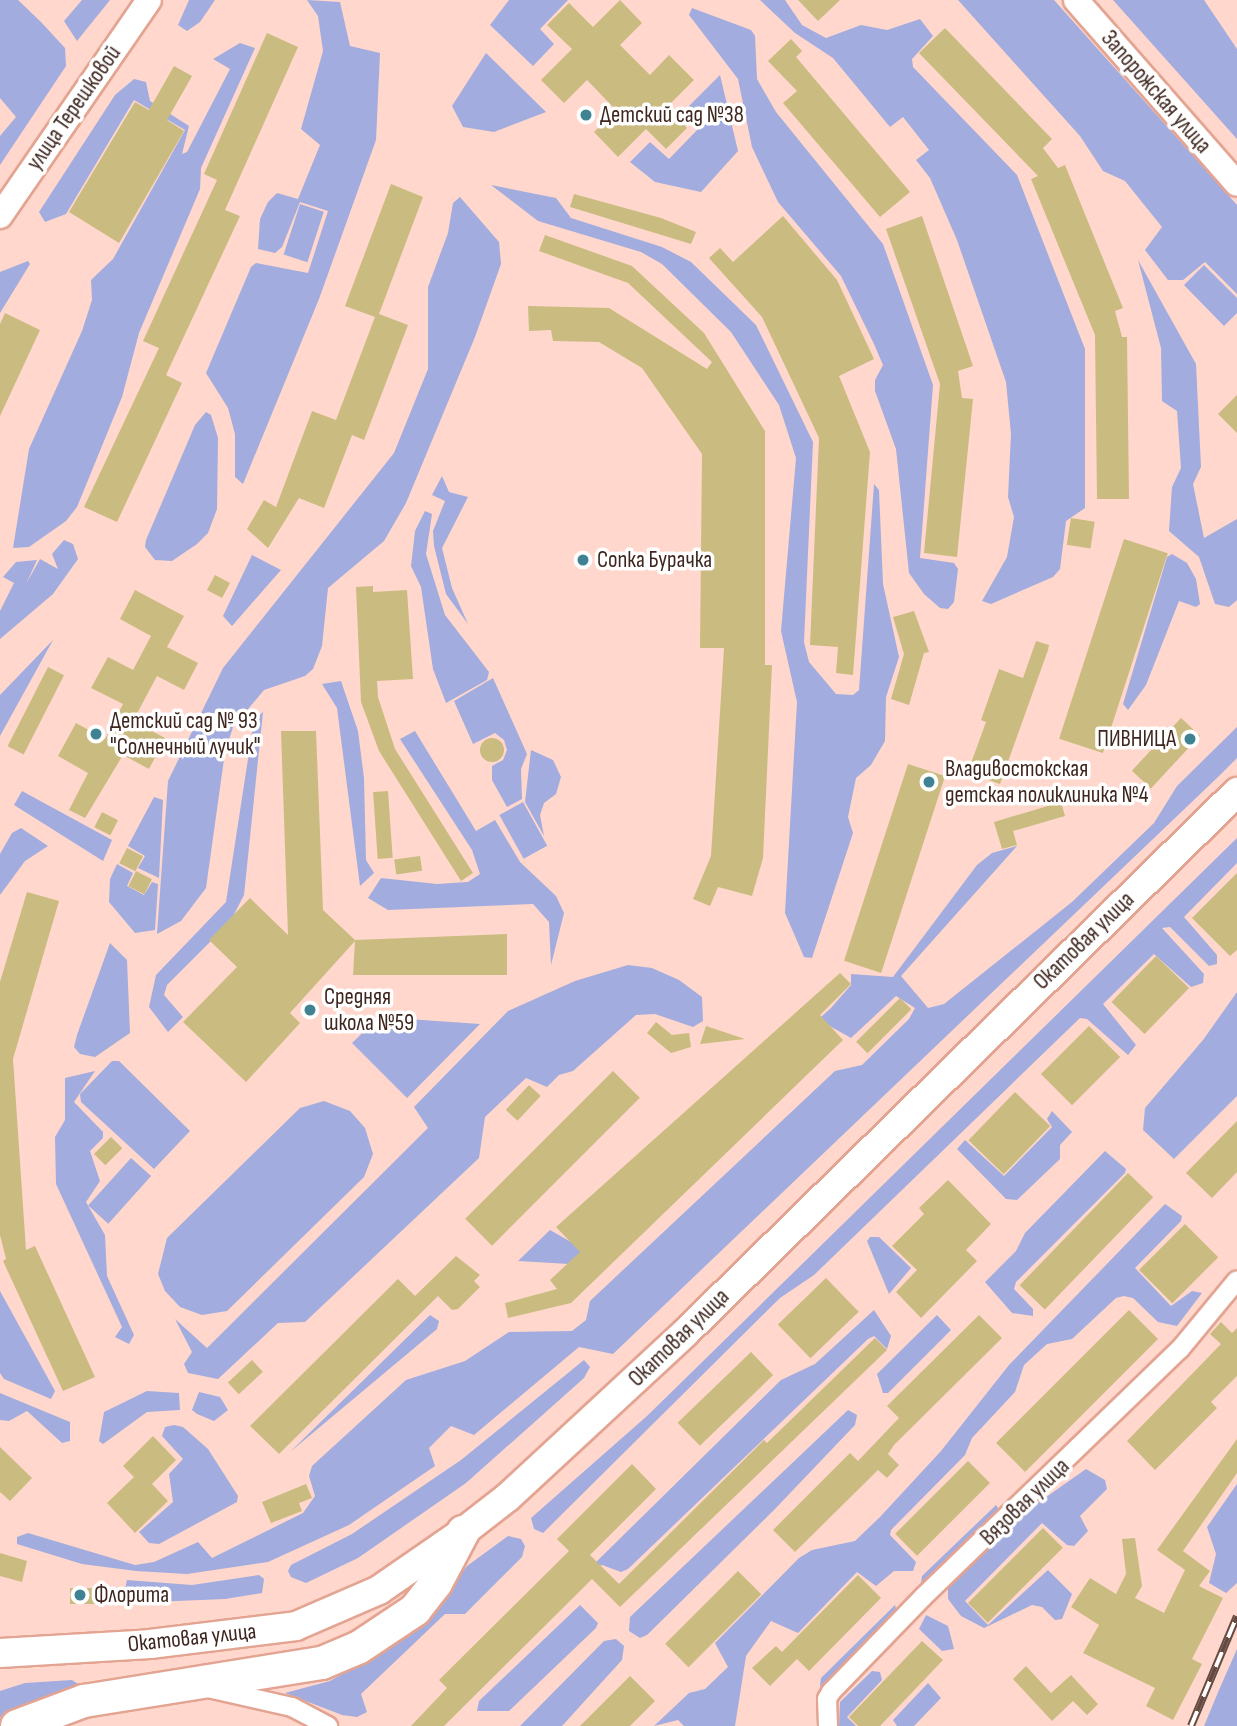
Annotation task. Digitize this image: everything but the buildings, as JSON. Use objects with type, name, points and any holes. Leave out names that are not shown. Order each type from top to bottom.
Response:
[{"type":"highway","points":[[17,1726],[84,1702],[197,1686],[322,1663],[372,1641],[415,1610],[436,1583],[463,1532]]},
{"type":"main road","name":"улица Терешковой","points":[[0,216],[149,0]]},
{"type":"main road","name":"Запорожская улица","points":[[1076,0],[1237,184]]},
{"type":"main road","name":"Окатовая улица","points":[[0,1653],[150,1644],[296,1626],[379,1590],[463,1532],[508,1497],[685,1333],[1237,792]]},
{"type":"street","name":"Вязовая улица","points":[[828,1726],[827,1699],[831,1692],[923,1597],[1180,1349],[1237,1280]]},
{"type":"street","points":[[197,1686],[292,1707],[328,1726]]},
{"type":"shaded area","points":[[0,0],[18,0],[41,22],[65,48],[66,66],[0,165],[0,136],[16,117],[0,98]]},
{"type":"shaded area","points":[[82,0],[110,0],[77,41],[64,21]]},
{"type":"shaded area","points":[[189,0],[215,0],[200,22],[187,31],[178,25]]},
{"type":"shaded area","points":[[307,0],[340,2],[350,46],[380,53],[376,140],[319,299],[243,484],[235,477],[235,434],[228,408],[206,373],[251,267],[256,263],[308,273],[328,211],[300,202],[282,247],[275,253],[258,249],[260,219],[268,202],[277,193],[298,199],[320,145],[301,129],[323,51],[318,16]]},
{"type":"shaded area","points":[[509,0],[568,0],[540,29],[554,44],[533,66],[490,25]]},
{"type":"shaded area","points":[[760,0],[785,0],[802,25],[826,38],[861,25],[887,30],[920,19],[933,36],[912,59],[913,67],[1017,175],[1085,349],[1085,508],[1066,521],[1060,569],[1053,577],[991,604],[982,601],[1007,557],[1014,517],[1008,497],[1011,434],[1006,382],[957,240],[930,178],[916,160],[929,150],[903,117],[890,127],[833,58],[795,33]]},
{"type":"shaded area","points":[[958,0],[1054,0],[1237,205],[1237,294],[1205,262],[1183,280],[1168,280],[1145,250],[1162,227],[1125,181],[1103,171],[1080,136]]},
{"type":"shaded area","points":[[1113,0],[1204,0],[1237,49],[1237,139]]},
{"type":"shaded area","points":[[692,8],[751,30],[755,36],[757,79],[776,112],[883,244],[933,385],[920,558],[954,563],[958,569],[954,602],[948,609],[940,608],[924,594],[909,573],[896,449],[875,391],[875,380],[883,365],[841,276],[778,202],[752,147],[738,79],[689,15]]},
{"type":"shaded area","points":[[240,43],[255,48],[201,168],[200,189],[139,333],[122,397],[77,507],[66,521],[29,547],[13,548],[29,449],[82,331],[92,300],[91,280],[113,259],[185,130],[134,100],[66,214],[45,222],[39,212],[115,95],[134,79],[146,82],[150,101],[189,126],[182,154],[187,152],[230,69],[213,59]]},
{"type":"shaded area","points":[[486,53],[546,112],[494,132],[463,127],[452,106]]},
{"type":"shaded area","points":[[720,75],[738,151],[701,192],[655,182],[630,162],[650,142],[669,159],[701,126],[685,110]]},
{"type":"shaded area","points":[[491,185],[556,198],[571,218],[662,247],[691,262],[756,325],[813,442],[804,642],[809,662],[836,694],[853,695],[859,690],[874,484],[879,490],[883,584],[899,657],[886,697],[885,741],[871,765],[856,778],[848,817],[853,833],[812,958],[804,957],[785,913],[797,702],[781,631],[796,458],[779,405],[731,332],[662,264],[641,252],[538,221]]},
{"type":"shaded area","points":[[460,197],[499,242],[501,264],[475,337],[406,503],[384,541],[328,588],[322,646],[313,669],[305,676],[264,690],[233,727],[225,752],[206,888],[181,921],[157,934],[168,781],[223,668],[394,453],[428,369],[428,287],[448,233],[453,203]]},
{"type":"shaded area","points":[[300,204],[324,212],[307,262],[284,254]]},
{"type":"shaded area","points":[[1138,260],[1196,364],[1201,467],[1193,484],[1204,538],[1237,519],[1237,600],[1229,607],[1215,604],[1199,557],[1169,531],[1172,487],[1181,468],[1177,411],[1162,401],[1161,348]]},
{"type":"shaded area","points":[[28,261],[30,264],[0,313],[0,272]]},
{"type":"shaded area","points":[[1204,265],[1237,298],[1237,313],[1224,326],[1184,285]]},
{"type":"shaded area","points":[[206,412],[211,415],[218,438],[217,509],[208,533],[197,544],[172,561],[155,560],[145,547],[146,540],[195,425]]},
{"type":"shaded area","points":[[442,476],[449,492],[468,497],[442,548],[452,588],[468,624],[446,594],[434,546],[433,531],[445,501],[432,495]]},
{"type":"shaded area","points":[[425,511],[432,514],[426,554],[445,615],[489,672],[487,680],[446,703],[433,669],[421,587],[411,566],[415,531]]},
{"type":"shaded area","points":[[64,540],[73,544],[78,559],[53,594],[0,639],[0,611],[14,583],[3,577],[16,562],[37,560],[26,584],[40,559],[58,569],[52,554]]},
{"type":"shaded area","points":[[1172,554],[1187,563],[1196,579],[1200,604],[1196,607],[1179,601],[1146,685],[1128,710],[1123,704],[1167,557]]},
{"type":"shaded area","points":[[252,555],[281,570],[232,626],[223,616]]},
{"type":"shaded area","points":[[53,640],[0,736],[0,695]]},
{"type":"shaded area","points":[[493,678],[527,754],[521,769],[522,799],[507,807],[492,780],[492,766],[503,760],[507,750],[504,740],[495,733],[473,744],[454,701]]},
{"type":"shaded area","points":[[341,681],[358,731],[364,778],[366,860],[374,873],[360,886],[337,708],[322,684]]},
{"type":"shaded area","points":[[263,712],[244,895],[230,922],[167,985],[164,995],[183,1017],[168,1032],[149,1007],[156,975],[226,902],[254,720]]},
{"type":"shaded area","points":[[1237,727],[1237,758],[613,1354],[579,1347],[474,1435],[451,1426],[429,1448],[435,1466],[349,1525],[268,1562],[187,1574],[136,1571],[82,1564],[17,1544],[17,1537],[28,1533],[135,1565],[154,1562],[198,1542],[212,1558],[303,1513],[315,1496],[309,1476],[312,1466],[406,1380],[465,1361],[509,1332],[572,1331],[586,1320],[590,1301],[835,1071],[862,1065],[909,1019],[915,1008],[896,996],[851,1038],[828,1025],[569,1264],[518,1261],[550,1230],[571,1242],[831,1008],[851,985],[851,974],[893,977],[977,865],[992,853],[1017,846],[901,976],[928,1008],[944,1004],[1072,902],[1154,823],[1177,786]]},
{"type":"shaded area","points":[[415,731],[476,831],[495,820],[520,862],[556,896],[564,913],[551,965],[549,922],[533,904],[388,910],[368,898],[381,878],[437,884],[468,882],[480,874],[472,850],[400,739]]},
{"type":"shaded area","points":[[531,750],[553,760],[561,777],[556,794],[544,803],[540,815],[544,836],[525,802]]},
{"type":"shaded area","points":[[22,791],[112,840],[103,861],[14,805]]},
{"type":"shaded area","points":[[154,797],[163,800],[159,878],[138,868],[145,856],[128,846]]},
{"type":"shaded area","points":[[523,802],[547,846],[524,859],[499,815]]},
{"type":"shaded area","points":[[21,828],[48,846],[25,861],[0,895],[0,854],[12,833]]},
{"type":"shaded area","points":[[1237,838],[1237,863],[1184,917],[1217,955],[1217,964],[1209,966],[1170,927],[1162,928],[1204,974],[1203,983],[1191,987],[1154,954],[1103,1004],[1136,1045],[1128,1055],[1087,1019],[1080,1018],[814,1275],[780,1298],[543,1533],[534,1529],[531,1518],[647,1416]]},
{"type":"shaded area","points":[[117,864],[133,873],[127,886],[144,895],[152,882],[158,884],[155,930],[135,933],[109,902],[110,879]]},
{"type":"shaded area","points":[[110,943],[127,960],[130,1033],[95,1057],[80,1054],[74,1047],[77,1035]]},
{"type":"shaded area","points":[[628,965],[652,968],[679,980],[702,997],[703,1021],[693,1027],[655,1014],[636,1015],[573,1071],[559,1075],[547,1087],[526,1078],[485,1117],[479,1158],[305,1322],[278,1323],[218,1379],[188,1373],[184,1364],[192,1352],[175,1319],[207,1348],[428,1128],[414,1107],[508,1011],[575,981]]},
{"type":"shaded area","points":[[1237,992],[1237,1096],[1174,1159],[1143,1130],[1145,1108],[1203,1040]]},
{"type":"shaded area","points":[[379,1017],[480,1024],[407,1098],[352,1043]]},
{"type":"shaded area","points":[[112,1061],[119,1061],[190,1131],[154,1169],[81,1102],[80,1094]]},
{"type":"shaded area","points":[[95,1071],[74,1102],[103,1132],[103,1138],[90,1151],[100,1181],[86,1202],[105,1235],[107,1276],[134,1335],[129,1344],[115,1337],[122,1327],[56,1184],[55,1137],[65,1120],[65,1078]]},
{"type":"shaded area","points":[[324,1101],[350,1111],[365,1128],[373,1154],[364,1177],[227,1311],[202,1315],[180,1307],[165,1291],[158,1274],[167,1238],[300,1108]]},
{"type":"shaded area","points":[[1052,1111],[1072,1132],[1060,1145],[1060,1159],[1017,1200],[1006,1199],[957,1149],[965,1140],[1004,1176],[1052,1127],[1047,1119]]},
{"type":"shaded area","points":[[1105,1151],[1126,1169],[1125,1173],[1016,1282],[1014,1289],[1033,1309],[1033,1316],[1012,1313],[985,1282],[1016,1251],[1025,1233]]},
{"type":"shaded area","points":[[131,1158],[151,1176],[108,1224],[88,1206]]},
{"type":"shaded area","points":[[1165,1204],[1182,1216],[1181,1221],[1135,1268],[1171,1306],[1192,1291],[1202,1293],[1177,1326],[1158,1322],[1133,1298],[1124,1296],[1116,1298],[1072,1339],[1047,1344],[1024,1365],[1015,1392],[972,1438],[965,1455],[891,1530],[890,1535],[916,1562],[913,1571],[894,1571],[876,1586],[857,1572],[798,1633],[771,1621],[746,1656],[735,1726],[684,1726],[678,1720],[654,1726],[689,1693],[705,1689],[728,1667],[715,1643],[799,1558],[812,1550],[855,1541],[880,1517],[941,1451],[1009,1365]]},
{"type":"shaded area","points":[[870,1237],[879,1237],[911,1268],[889,1294],[867,1241]]},
{"type":"shaded area","points":[[0,1291],[55,1391],[51,1399],[4,1379],[0,1373]]},
{"type":"shaded area","points":[[874,1310],[891,1336],[887,1349],[874,1336],[868,1339],[628,1569],[621,1572],[602,1565],[587,1571],[781,1380],[815,1364]]},
{"type":"shaded area","points":[[430,1315],[439,1321],[437,1329],[290,1452]]},
{"type":"shaded area","points":[[937,1315],[951,1330],[888,1393],[883,1393],[877,1374]]},
{"type":"shaded area","points":[[584,1360],[590,1367],[584,1378],[466,1483],[358,1558],[306,1583],[291,1577],[288,1571],[291,1565],[352,1534],[461,1460]]},
{"type":"shaded area","points":[[147,1391],[179,1393],[180,1410],[147,1412],[103,1444],[99,1441],[104,1412]]},
{"type":"shaded area","points":[[199,1392],[220,1397],[228,1410],[214,1421],[197,1414],[192,1410]]},
{"type":"shaded area","points":[[0,1393],[70,1422],[70,1441],[62,1443],[27,1411],[9,1421],[0,1420]]},
{"type":"shaded area","points":[[848,1410],[857,1415],[855,1425],[774,1510],[647,1635],[640,1638],[629,1631],[630,1617]]},
{"type":"shaded area","points":[[165,1427],[183,1427],[208,1449],[238,1496],[237,1502],[159,1544],[149,1543],[139,1532],[173,1502],[169,1474],[183,1459],[162,1436]]},
{"type":"shaded area","points":[[1086,1469],[1105,1480],[1107,1489],[1080,1516],[1088,1531],[1074,1546],[1067,1545],[1042,1523],[965,1601],[988,1625],[1048,1570],[1072,1594],[1062,1619],[1055,1620],[1042,1607],[1032,1605],[984,1628],[961,1616],[948,1599],[948,1586],[1032,1507]]},
{"type":"shaded area","points":[[1237,1484],[1237,1583],[1226,1593],[1209,1583],[1216,1554],[1207,1527]]},
{"type":"shaded area","points":[[996,1505],[1000,1511],[921,1583],[922,1576]]},
{"type":"shaded area","points":[[508,1536],[521,1539],[525,1546],[522,1557],[465,1614],[445,1614],[361,1694],[367,1712],[357,1717],[342,1715],[285,1693],[330,1681],[411,1634],[467,1566]]},
{"type":"shaded area","points":[[259,1575],[264,1579],[262,1593],[225,1599],[128,1603],[123,1599],[127,1580],[192,1585]]},
{"type":"shaded area","points":[[580,1605],[598,1623],[596,1628],[509,1711],[477,1711],[479,1701]]},
{"type":"shaded area","points":[[895,1605],[897,1613],[825,1687],[820,1686],[821,1678]]},
{"type":"shaded area","points":[[926,1615],[948,1626],[954,1649],[942,1651],[919,1629]]},
{"type":"shaded area","points":[[616,1639],[624,1646],[622,1660],[562,1726],[520,1726],[604,1641]]},
{"type":"shaded area","points":[[1237,1649],[1237,1726],[1204,1726],[1219,1690]]},
{"type":"shaded area","points":[[872,1671],[880,1672],[882,1680],[847,1717],[856,1726],[839,1726],[840,1702]]},
{"type":"shaded area","points":[[72,1680],[78,1684],[75,1689],[0,1717],[0,1691],[25,1683]]},
{"type":"shaded area","points":[[928,1683],[941,1698],[914,1726],[897,1726],[893,1720]]},
{"type":"railway","points":[[1191,1726],[1237,1616]]},
{"type":"place","name":"Детский сад №38","points":[[586,115]]},
{"type":"place","name":"Сопка Бурачка","points":[[583,560]]},
{"type":"place","name":"Детский сад № 93 \"Солнечный лучик\"","points":[[96,734]]},
{"type":"place","name":"ПИВНИЦА","points":[[1190,739]]},
{"type":"place","name":"Владивостокская детская поликлиника №4","points":[[929,782]]},
{"type":"place","name":"Средняя школа №59","points":[[310,1010]]},
{"type":"place","name":"Флорита","points":[[80,1595]]}]
